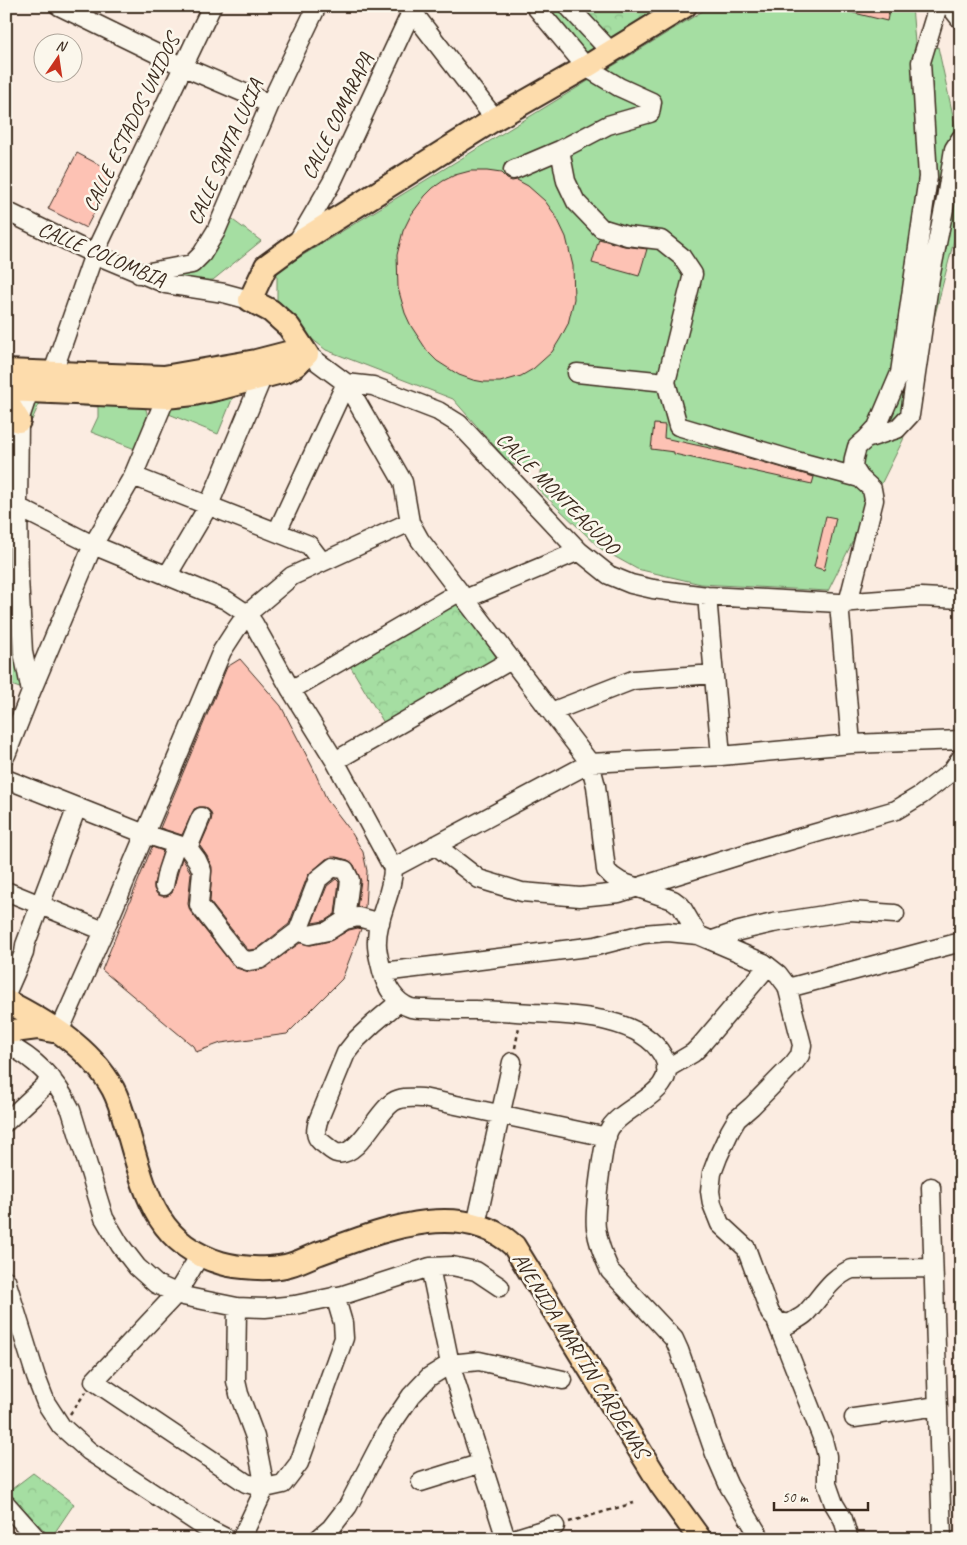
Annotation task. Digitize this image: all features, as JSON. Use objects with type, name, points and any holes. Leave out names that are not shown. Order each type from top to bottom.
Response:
[{"type":"main road","points":[[250,300],[266,266],[296,244],[495,118],[586,67],[685,6]]},
{"type":"main road","name":"CALLE COLOMBIA","points":[[250,300],[271,311],[289,328],[307,354]]},
{"type":"main road","points":[[6,371],[53,372],[165,387],[194,394],[259,368],[285,371],[296,365],[307,354]]},
{"type":"main road","points":[[6,390],[165,387]]},
{"type":"main road","points":[[6,400],[19,421]]},
{"type":"main road","name":"AVENIDA MARTÍN CÁRDENAS","points":[[6,1001],[59,1032],[82,1050],[92,1061],[114,1090],[141,1178],[154,1210],[175,1238],[200,1255],[222,1264],[260,1268],[286,1266],[388,1230],[417,1222],[476,1224],[503,1236],[514,1246],[661,1484],[700,1539]]},
{"type":"main road","name":"AVENIDA MARTÍN CÁRDENAS","points":[[6,1032],[37,1028],[59,1032]]},
{"type":"street","points":[[59,6],[184,67],[270,104]]},
{"type":"street","name":"CALLE ESTADOS UNIDOS","points":[[53,372],[94,254],[212,6]]},
{"type":"street","name":"CALLE SANTA LUCIA","points":[[139,274],[192,264],[202,254],[216,231],[270,104],[317,6]]},
{"type":"street","points":[[513,170],[560,150],[608,125],[650,114],[652,102],[619,88],[586,67],[535,6]]},
{"type":"street","points":[[851,744],[844,603],[874,500],[872,489],[860,478],[853,468],[854,458],[857,447],[877,426],[900,373],[928,177],[921,62],[938,6]]},
{"type":"street","points":[[950,6],[961,20]]},
{"type":"street","points":[[410,8],[495,118]]},
{"type":"street","name":"CALLE COMARAPA","points":[[296,244],[332,182],[410,8]]},
{"type":"street","points":[[578,9],[610,51]]},
{"type":"street","points":[[866,439],[897,428],[910,415],[930,278],[954,148],[961,138]]},
{"type":"street","points":[[560,150],[566,181],[576,202],[601,228],[627,236],[661,240],[681,256],[693,274],[666,382],[678,426],[860,478]]},
{"type":"street","name":"CALLE COLOMBIA","points":[[6,212],[94,254],[166,284],[224,293],[250,300]]},
{"type":"street","name":"CALLE COLOMBIA","points":[[307,354],[346,383]]},
{"type":"street","points":[[166,576],[208,505],[259,368]]},
{"type":"street","points":[[31,692],[13,581],[12,504],[19,421],[29,391],[53,372]]},
{"type":"street","points":[[577,373],[666,382]]},
{"type":"street","points":[[346,383],[403,482],[410,522],[420,540],[590,764],[596,786],[606,870],[621,882],[673,900],[681,906],[706,937]]},
{"type":"street","points":[[276,532],[346,383]]},
{"type":"street","name":"CALLE MONTEAGUDO","points":[[346,383],[373,386],[438,411],[459,424],[579,551],[609,575],[631,584],[653,589],[707,596],[844,603],[921,598],[961,598]]},
{"type":"street","points":[[6,755],[93,545],[133,476],[165,387]]},
{"type":"street","points":[[6,439],[19,421]]},
{"type":"street","points":[[133,476],[309,545],[322,562]]},
{"type":"street","points":[[12,504],[93,545],[226,600],[247,614],[334,762],[393,868],[393,880],[380,923],[377,942],[388,986],[400,1002],[412,1008],[522,1012],[579,1016],[604,1020],[635,1031],[654,1044],[663,1057],[666,1069],[665,1081],[659,1089],[620,1116],[609,1129],[596,1213],[596,1229],[605,1261],[610,1271],[674,1339],[715,1454],[729,1486],[761,1539]]},
{"type":"street","points":[[59,1032],[104,931],[222,652],[234,631],[247,614],[292,576],[410,522]]},
{"type":"street","points":[[291,690],[462,595],[579,551]]},
{"type":"street","points":[[707,596],[721,756]]},
{"type":"street","points":[[334,762],[511,660]]},
{"type":"street","points":[[551,712],[633,680],[714,674]]},
{"type":"street","points":[[393,868],[590,764],[721,756],[851,744],[961,740]]},
{"type":"street","points":[[436,845],[479,879],[522,892],[580,896],[620,893],[775,844],[896,810],[921,796],[952,772],[961,758]]},
{"type":"street","points":[[6,779],[145,834],[182,846],[197,860],[202,871],[199,905],[240,958],[248,961],[261,959],[298,931],[318,879],[333,867],[345,870],[350,880],[345,920]]},
{"type":"street","points":[[6,994],[24,953],[25,945],[77,807]]},
{"type":"street","points":[[164,886],[167,871],[201,818]]},
{"type":"street","points":[[6,891],[104,931]]},
{"type":"street","points":[[706,937],[773,923],[850,911],[895,914]]},
{"type":"street","points":[[298,931],[309,935],[328,931],[345,920],[358,917],[380,923]]},
{"type":"street","points":[[383,972],[596,946],[643,934],[668,932],[706,937],[768,966],[778,974],[788,988],[802,1045],[800,1055],[752,1106],[737,1119],[718,1157],[712,1173],[710,1191],[712,1204],[720,1224],[746,1248],[770,1313],[777,1321],[789,1324],[804,1315],[833,1281],[852,1269],[933,1268]]},
{"type":"street","points":[[788,988],[961,942]]},
{"type":"street","points":[[666,1069],[693,1053],[700,1046],[768,966]]},
{"type":"street","points":[[400,1002],[357,1040],[346,1053],[315,1132],[319,1140],[336,1153],[346,1153],[354,1148],[392,1102],[402,1098],[423,1098],[607,1137]]},
{"type":"street","points":[[6,1044],[35,1063],[52,1079],[63,1094],[71,1110],[104,1218],[120,1245],[137,1267],[156,1284],[183,1296],[237,1307],[265,1308],[295,1305],[343,1295],[430,1267],[452,1266],[476,1271],[500,1287]]},
{"type":"street","points":[[476,1224],[512,1062]]},
{"type":"street","points":[[9,1115],[52,1079]]},
{"type":"street","points":[[931,1188],[942,1539]]},
{"type":"street","points":[[200,1255],[177,1293],[94,1381],[246,1483],[265,1488],[283,1484],[299,1462],[344,1338],[343,1323],[335,1296]]},
{"type":"street","points":[[430,1267],[450,1364],[506,1539]]},
{"type":"street","points":[[6,1280],[46,1403],[62,1426],[89,1452],[204,1527],[228,1539]]},
{"type":"street","points":[[237,1307],[236,1381],[255,1436],[265,1488],[241,1539]]},
{"type":"street","points":[[775,1318],[823,1440],[827,1456],[827,1484],[834,1504],[843,1519],[848,1536]]},
{"type":"street","points":[[318,1539],[331,1528],[348,1506],[388,1431],[411,1396],[429,1377],[450,1364],[479,1361],[563,1380]]},
{"type":"street","points":[[854,1418],[938,1406]]},
{"type":"street","points":[[421,1482],[482,1463]]},
{"type":"street","points":[[6,1504],[37,1539]]},
{"type":"street","points":[[513,1539],[555,1526]]},
{"type":"path","points":[[512,1062],[522,1012]]},
{"type":"path","points":[[62,1426],[94,1381]]},
{"type":"path","points":[[555,1526],[634,1503]]},
{"type":"green space","points":[[540,6],[561,6],[594,41],[594,50],[588,55],[579,53]]},
{"type":"green space","points":[[598,6],[668,6],[613,39],[602,37],[587,20],[587,12]]},
{"type":"green space","points":[[711,6],[912,6],[916,55],[938,47],[961,152],[961,213],[903,440],[828,591],[701,584],[637,569],[601,549],[537,488],[543,465],[511,465],[453,399],[326,350],[298,328],[277,300],[277,271]]},
{"type":"green space","points":[[226,215],[261,241],[213,280],[175,281],[159,273],[204,266]]},
{"type":"green space","points":[[235,392],[218,434],[164,412],[168,400]]},
{"type":"green space","points":[[32,401],[144,405],[147,422],[135,449],[91,432],[98,417],[98,407],[40,402],[32,420],[29,411]]},
{"type":"green space","points":[[6,505],[9,507],[13,571],[6,577]]},
{"type":"green space","points":[[8,588],[14,593],[16,609],[15,659],[25,690],[6,683],[6,589]]},
{"type":"green space","points":[[454,594],[498,660],[384,723],[346,659]]},
{"type":"green space","points":[[33,1473],[74,1504],[51,1538],[8,1492]]},
{"type":"building","points":[[843,6],[890,6],[887,21],[842,10]]},
{"type":"building","points":[[77,153],[115,173],[86,228],[48,209]]},
{"type":"building","points":[[470,171],[501,173],[507,179],[517,180],[528,186],[545,201],[556,216],[566,237],[573,266],[574,299],[568,324],[552,352],[533,369],[521,376],[500,382],[473,380],[459,375],[437,361],[428,352],[411,326],[398,288],[397,255],[403,231],[411,215],[433,188],[455,175]]},
{"type":"building","points":[[599,239],[624,246],[647,249],[639,276],[592,263]]},
{"type":"building","points":[[654,424],[665,425],[664,438],[728,452],[814,477],[812,484],[674,454],[674,452],[651,449]]},
{"type":"building","points":[[826,516],[836,518],[824,570],[814,567]]},
{"type":"building","points":[[240,659],[281,706],[327,800],[350,830],[363,852],[367,871],[365,908],[357,907],[361,881],[354,865],[348,860],[336,857],[326,859],[308,875],[289,924],[257,949],[249,950],[210,902],[212,867],[200,846],[211,821],[210,811],[205,807],[194,809],[182,835],[160,828],[227,667]]},
{"type":"building","points":[[152,847],[163,851],[154,884],[157,894],[167,896],[172,893],[182,858],[191,873],[188,904],[190,911],[236,968],[249,972],[263,969],[300,943],[311,945],[330,941],[349,930],[361,929],[342,979],[287,1034],[221,1043],[196,1052],[193,1046],[102,970]]},
{"type":"building","points":[[336,879],[339,882],[335,914],[324,921],[312,923],[327,886]]}]
